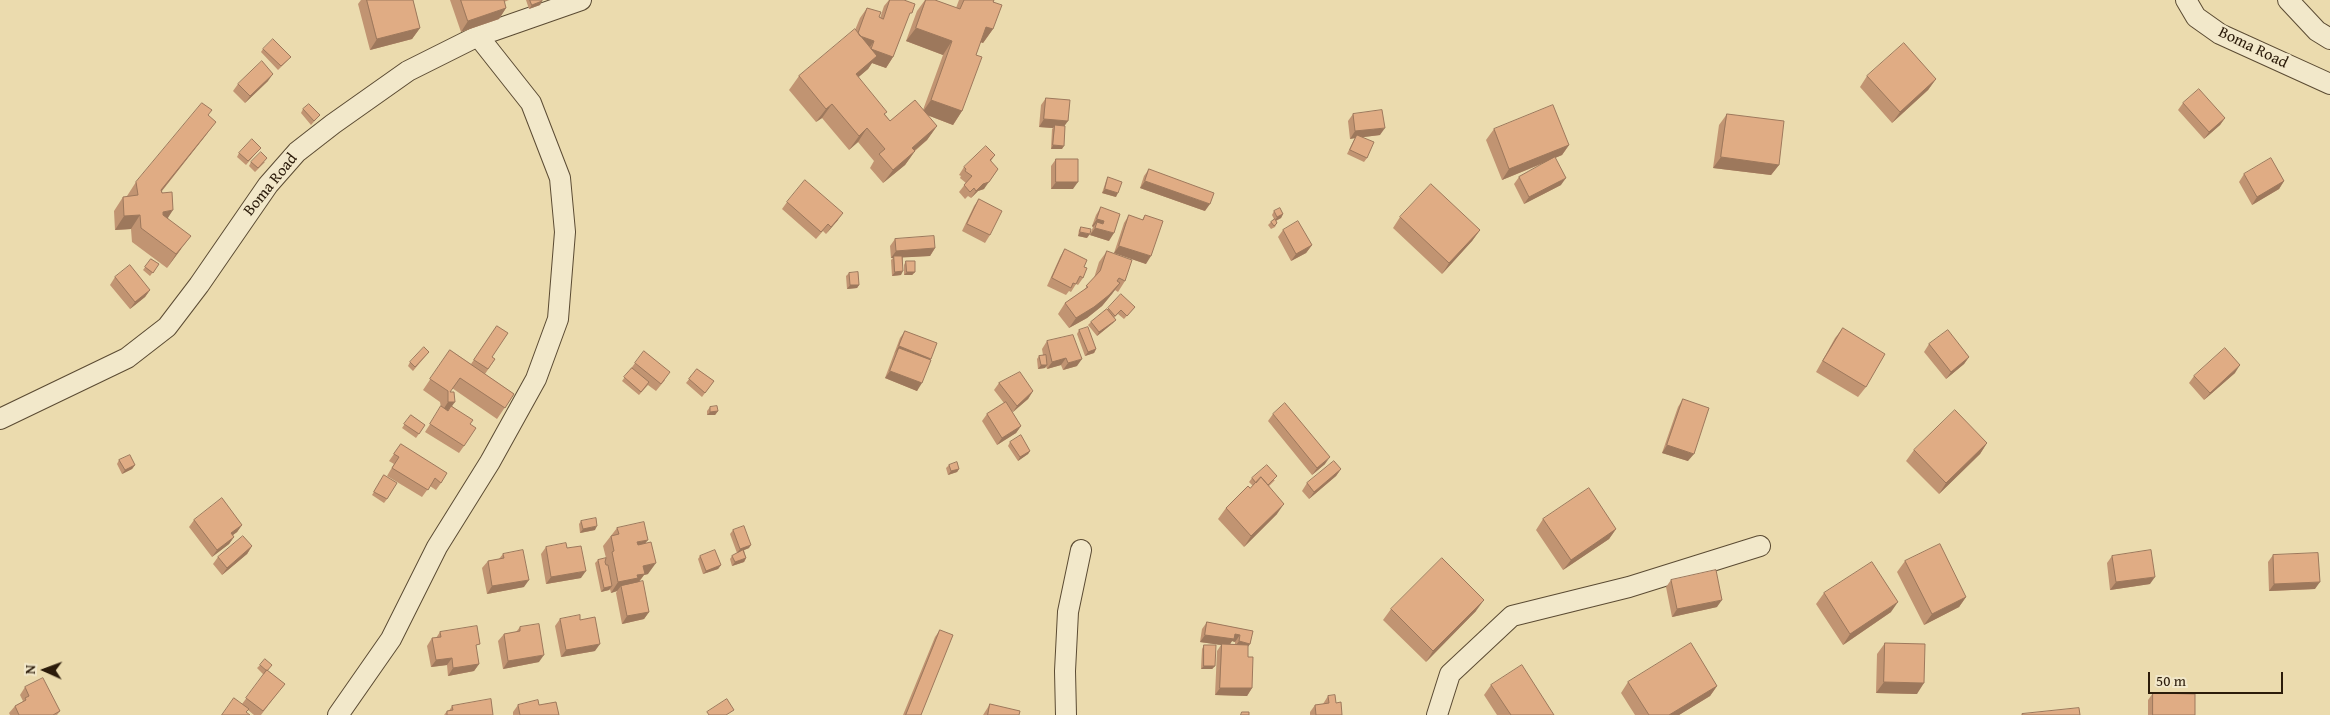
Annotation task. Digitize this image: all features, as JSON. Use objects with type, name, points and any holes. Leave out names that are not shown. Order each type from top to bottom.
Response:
[{"type":"street","name":"Boma Road","points":[[0,419],[127,358],[167,326],[199,285],[268,185],[297,152],[408,71],[478,36],[581,0]]},
{"type":"street","name":"Boma Road","points":[[2186,0],[2196,17],[2220,34],[2330,84]]},
{"type":"street","points":[[2288,0],[2317,31],[2330,39]]},
{"type":"street","points":[[338,715],[391,638],[437,548],[490,462],[536,379],[558,319],[565,232],[560,178],[530,103],[478,36]]},
{"type":"street","points":[[1437,715],[1450,674],[1512,616],[1629,587],[1760,546]]},
{"type":"street","points":[[1066,715],[1065,671],[1068,612],[1081,550]]},
{"type":"building","points":[[367,0],[413,0],[420,28],[377,39]]},
{"type":"building","points":[[461,0],[504,0],[506,8],[468,21]]},
{"type":"building","points":[[530,0],[542,0],[542,1],[532,5]]},
{"type":"building","points":[[890,0],[904,0],[915,4],[893,57],[871,49],[874,41],[860,36],[858,33],[867,8],[881,12],[879,17],[883,19]]},
{"type":"building","points":[[926,0],[935,0],[960,9],[964,0],[994,0],[993,2],[1002,5],[993,29],[986,27],[976,55],[982,57],[962,111],[931,100],[952,41],[916,28]]},
{"type":"building","points":[[855,29],[877,56],[856,74],[887,112],[884,114],[890,121],[915,100],[937,126],[912,148],[915,151],[893,170],[879,154],[885,149],[867,128],[859,136],[832,104],[826,109],[799,76]]},
{"type":"building","points":[[273,39],[291,57],[281,66],[263,49]]},
{"type":"building","points":[[1904,43],[1936,79],[1900,112],[1867,76]]},
{"type":"building","points":[[262,61],[273,74],[250,96],[238,84]]},
{"type":"building","points":[[2199,89],[2225,118],[2209,132],[2183,103]]},
{"type":"building","points":[[1046,98],[1070,100],[1068,121],[1044,119]]},
{"type":"building","points":[[202,103],[212,110],[208,115],[216,122],[161,190],[162,193],[172,192],[173,210],[163,212],[163,215],[191,236],[176,254],[141,228],[140,215],[124,216],[123,197],[138,195],[136,182]]},
{"type":"building","points":[[309,104],[320,115],[314,121],[303,109]]},
{"type":"building","points":[[1553,105],[1569,145],[1509,169],[1494,129]]},
{"type":"building","points":[[1382,110],[1385,128],[1355,131],[1353,114]]},
{"type":"building","points":[[1727,114],[1784,121],[1779,165],[1721,157]]},
{"type":"building","points":[[1055,125],[1065,126],[1064,146],[1053,145]]},
{"type":"building","points":[[1357,135],[1374,142],[1367,158],[1350,150]]},
{"type":"building","points":[[252,139],[261,148],[248,161],[239,153]]},
{"type":"building","points":[[986,146],[995,155],[990,160],[998,169],[989,182],[983,184],[976,191],[974,188],[970,192],[964,185],[972,176],[965,171],[964,167]]},
{"type":"building","points":[[261,152],[267,158],[258,168],[251,162]]},
{"type":"building","points":[[1555,157],[1566,178],[1529,197],[1519,177]]},
{"type":"building","points":[[2271,158],[2284,181],[2257,197],[2244,174]]},
{"type":"building","points":[[1056,159],[1078,159],[1078,182],[1056,182]]},
{"type":"building","points":[[1149,169],[1214,193],[1210,204],[1145,181]]},
{"type":"building","points":[[1108,177],[1122,182],[1118,193],[1105,189]]},
{"type":"building","points":[[805,180],[843,213],[831,227],[828,224],[821,232],[787,202]]},
{"type":"building","points":[[1431,184],[1480,230],[1449,263],[1400,217]]},
{"type":"building","points":[[979,199],[1002,211],[990,235],[967,224]]},
{"type":"building","points":[[1101,207],[1120,214],[1114,233],[1095,228],[1097,222],[1103,224],[1104,221],[1097,219]]},
{"type":"building","points":[[1280,208],[1283,214],[1277,217],[1274,211]]},
{"type":"building","points":[[1129,215],[1143,220],[1145,215],[1163,221],[1151,256],[1119,246]]},
{"type":"building","points":[[1275,219],[1277,223],[1274,226],[1271,222]]},
{"type":"building","points":[[1298,221],[1312,245],[1296,254],[1283,230]]},
{"type":"building","points":[[1081,227],[1091,229],[1090,234],[1080,232]]},
{"type":"building","points":[[934,236],[935,248],[896,251],[895,239]]},
{"type":"building","points":[[1065,249],[1087,260],[1084,267],[1087,268],[1083,278],[1080,276],[1076,284],[1073,283],[1071,288],[1052,278]]},
{"type":"building","points":[[1107,251],[1132,260],[1125,281],[1119,278],[1117,281],[1120,283],[1109,295],[1076,318],[1065,303],[1088,287],[1086,286],[1100,271]]},
{"type":"building","points":[[894,256],[902,256],[903,271],[895,272]]},
{"type":"building","points":[[151,259],[159,264],[153,273],[145,267]]},
{"type":"building","points":[[906,261],[915,261],[915,272],[907,272]]},
{"type":"building","points":[[130,265],[150,290],[135,302],[115,277]]},
{"type":"building","points":[[858,272],[859,285],[850,285],[849,273]]},
{"type":"building","points":[[1121,294],[1135,307],[1127,316],[1121,310],[1115,316],[1108,308]]},
{"type":"building","points":[[1107,309],[1116,320],[1099,332],[1091,322]]},
{"type":"building","points":[[497,326],[508,333],[492,357],[495,359],[488,369],[474,360]]},
{"type":"building","points":[[1088,327],[1096,349],[1088,352],[1079,330]]},
{"type":"building","points":[[1843,328],[1885,354],[1866,387],[1823,361]]},
{"type":"building","points":[[1948,330],[1969,357],[1951,372],[1929,344]]},
{"type":"building","points":[[905,331],[937,343],[931,359],[899,346]]},
{"type":"building","points":[[1073,335],[1082,359],[1068,363],[1066,358],[1052,362],[1047,341]]},
{"type":"building","points":[[424,347],[429,352],[415,367],[410,362]]},
{"type":"building","points":[[899,348],[931,360],[922,383],[890,371]]},
{"type":"building","points":[[2225,348],[2240,365],[2210,393],[2194,376]]},
{"type":"building","points":[[450,350],[514,394],[505,408],[460,378],[450,392],[454,392],[455,402],[448,402],[448,391],[430,379]]},
{"type":"building","points":[[644,351],[670,372],[661,384],[635,363]]},
{"type":"building","points":[[1046,355],[1047,365],[1041,365],[1039,356]]},
{"type":"building","points":[[632,368],[649,382],[641,392],[624,377]]},
{"type":"building","points":[[697,369],[714,381],[705,393],[689,379]]},
{"type":"building","points":[[1020,372],[1033,391],[1017,406],[999,383]]},
{"type":"building","points":[[1683,399],[1709,408],[1694,454],[1667,445]]},
{"type":"building","points":[[1006,402],[1021,426],[1002,438],[987,414]]},
{"type":"building","points":[[1285,403],[1330,457],[1317,468],[1273,414]]},
{"type":"building","points":[[441,406],[448,411],[451,406],[473,420],[470,424],[476,428],[464,446],[430,424]]},
{"type":"building","points":[[717,406],[718,411],[710,412],[710,407]]},
{"type":"building","points":[[1955,410],[1987,443],[1946,483],[1914,450]]},
{"type":"building","points":[[411,415],[425,425],[419,434],[404,424]]},
{"type":"building","points":[[1021,435],[1030,451],[1020,457],[1010,442]]},
{"type":"building","points":[[401,444],[447,473],[441,483],[435,478],[428,490],[392,468],[399,457],[394,454]]},
{"type":"building","points":[[130,455],[135,465],[125,470],[119,460]]},
{"type":"building","points":[[1334,461],[1341,469],[1314,492],[1307,483]]},
{"type":"building","points":[[957,462],[959,469],[951,471],[949,465]]},
{"type":"building","points":[[1267,465],[1277,476],[1268,485],[1261,477],[1256,483],[1252,478]]},
{"type":"building","points":[[384,475],[397,483],[387,499],[374,492]]},
{"type":"building","points":[[1261,477],[1284,504],[1251,536],[1226,508],[1248,486],[1250,488]]},
{"type":"building","points":[[1589,488],[1616,529],[1571,560],[1543,519]]},
{"type":"building","points":[[222,498],[242,525],[231,533],[234,537],[217,550],[194,520]]},
{"type":"building","points":[[596,518],[597,526],[583,529],[581,521]]},
{"type":"building","points":[[644,522],[648,540],[637,542],[638,545],[651,542],[656,563],[643,566],[645,574],[637,575],[638,578],[618,582],[611,536],[619,534],[617,528]]},
{"type":"building","points":[[744,526],[751,545],[740,549],[733,530]]},
{"type":"building","points":[[243,536],[252,546],[227,568],[218,557]]},
{"type":"building","points":[[566,543],[567,548],[581,546],[586,571],[551,577],[546,547]]},
{"type":"building","points":[[1940,544],[1966,597],[1932,614],[1905,561]]},
{"type":"building","points":[[523,550],[529,580],[492,586],[488,561],[504,558],[503,554]]},
{"type":"building","points":[[715,550],[721,565],[706,571],[700,556]]},
{"type":"building","points":[[743,550],[746,558],[735,562],[732,556]]},
{"type":"building","points":[[2151,550],[2155,577],[2116,582],[2112,556]]},
{"type":"building","points":[[2318,553],[2320,582],[2274,584],[2273,555]]},
{"type":"building","points":[[606,558],[605,562],[608,565],[612,586],[604,588],[598,560]]},
{"type":"building","points":[[1442,558],[1484,600],[1433,651],[1391,609]]},
{"type":"building","points":[[1872,562],[1898,602],[1850,634],[1824,593]]},
{"type":"building","points":[[1716,570],[1722,600],[1677,609],[1671,580]]},
{"type":"building","points":[[643,581],[649,612],[627,616],[621,586]]},
{"type":"building","points":[[580,615],[580,620],[595,617],[600,644],[566,650],[560,619]]},
{"type":"building","points":[[1207,622],[1253,631],[1250,644],[1239,641],[1240,635],[1235,634],[1234,639],[1205,635]]},
{"type":"building","points":[[539,624],[544,655],[508,661],[504,634],[520,631],[520,627]]},
{"type":"building","points":[[477,626],[480,644],[476,645],[479,664],[453,668],[452,658],[436,660],[432,638],[441,637],[440,632]]},
{"type":"building","points":[[940,630],[953,635],[921,715],[906,715]]},
{"type":"building","points":[[1691,643],[1717,686],[1669,715],[1649,715],[1628,682]]},
{"type":"building","points":[[1885,643],[1925,644],[1924,683],[1884,682]]},
{"type":"building","points":[[1222,644],[1248,645],[1248,657],[1253,657],[1252,688],[1220,688]]},
{"type":"building","points":[[1204,645],[1216,645],[1215,666],[1204,666]]},
{"type":"building","points":[[265,659],[272,665],[267,671],[260,665]]},
{"type":"building","points":[[1522,665],[1554,715],[1511,715],[1491,685]]},
{"type":"building","points":[[267,670],[285,684],[263,711],[246,698]]},
{"type":"building","points":[[43,678],[60,711],[53,715],[19,715],[15,706],[26,700],[25,698],[29,696],[25,687]]},
{"type":"building","points":[[2153,693],[2195,694],[2195,715],[2153,715]]},
{"type":"building","points":[[1335,695],[1336,703],[1341,702],[1342,715],[1316,715],[1315,705],[1329,703],[1328,696]]},
{"type":"building","points":[[234,698],[249,709],[246,712],[250,715],[222,715]]},
{"type":"building","points":[[491,699],[493,715],[447,715],[447,711],[453,710],[452,706]]},
{"type":"building","points":[[727,699],[734,710],[726,715],[709,715],[707,712]]},
{"type":"building","points":[[538,700],[539,705],[556,702],[559,715],[520,715],[518,705]]},
{"type":"building","points":[[990,704],[1020,711],[1019,715],[988,715]]},
{"type":"building","points":[[2079,708],[2080,715],[2022,715],[2022,714]]},
{"type":"building","points":[[1242,712],[1249,712],[1249,715],[1241,715]]}]
